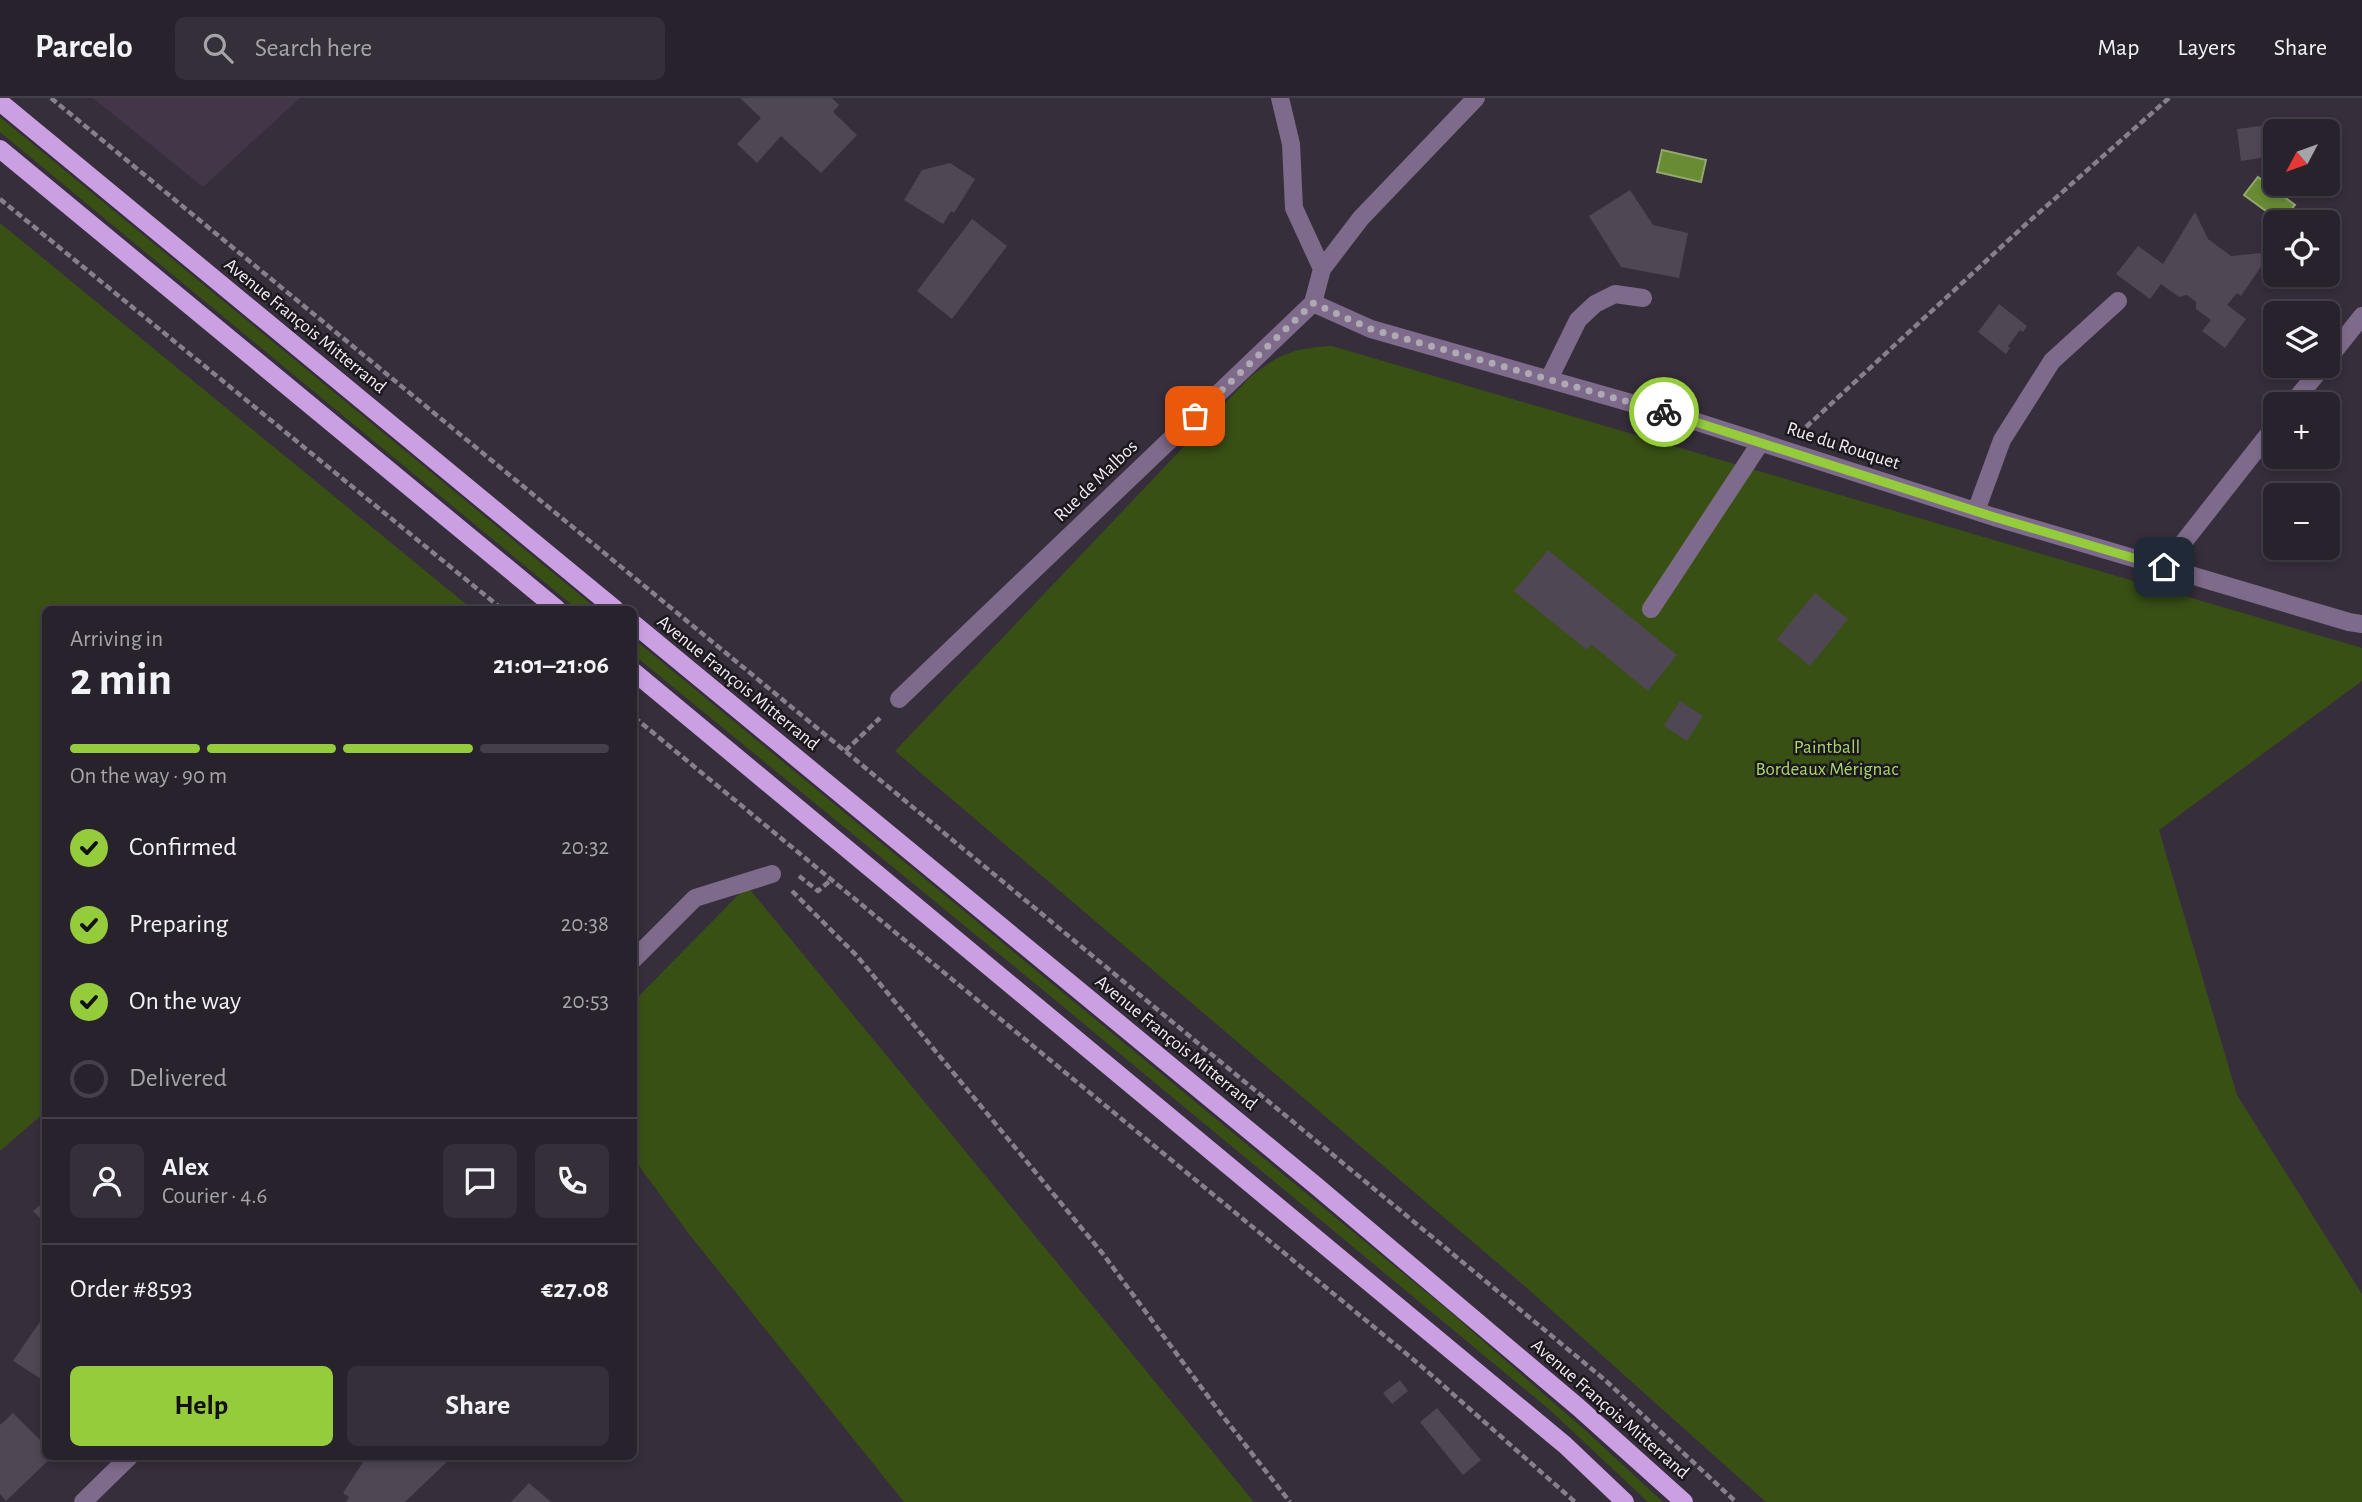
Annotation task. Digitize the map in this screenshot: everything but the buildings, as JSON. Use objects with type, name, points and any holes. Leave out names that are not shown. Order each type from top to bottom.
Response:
[{"type":"main road","name":"Avenue François Mitterrand","points":[[0,102],[611,606]]},
{"type":"main road","points":[[0,149],[553,606]]},
{"type":"main road","name":"Avenue François Mitterrand","points":[[637,626],[1314,1184],[1578,1407],[1685,1502]]},
{"type":"main road","points":[[637,674],[1555,1436],[1625,1502]]},
{"type":"street","points":[[1280,98],[1291,144],[1294,208],[1322,269]]},
{"type":"street","points":[[1313,303],[1322,269],[1361,218],[1476,98]]},
{"type":"street","points":[[1549,379],[1578,320],[1595,304],[1615,293],[1643,299]]},
{"type":"street","points":[[1976,511],[2002,440],[2052,361],[2118,300]]},
{"type":"street","name":"Rue du Rouquet","points":[[1313,303],[1371,329],[1761,442],[1976,511],[2362,624]]},
{"type":"street","name":"Rue de Malbos","points":[[899,699],[1313,303]]},
{"type":"street","points":[[2340,344],[2362,316]]},
{"type":"street","points":[[2302,392],[2313,378]]},
{"type":"street","points":[[2164,567],[2263,441]]},
{"type":"street","points":[[1651,608],[1761,442]]},
{"type":"street","points":[[637,956],[695,898],[772,874]]},
{"type":"street","points":[[83,1502],[126,1460]]},
{"type":"path","points":[[51,98],[1605,1380],[1735,1502]]},
{"type":"path","points":[[1782,449],[2025,225],[2169,98]]},
{"type":"path","points":[[0,199],[498,606]]},
{"type":"path","points":[[845,751],[899,699]]},
{"type":"path","points":[[637,719],[1420,1365],[1575,1502]]},
{"type":"path","points":[[831,880],[818,891],[789,867],[772,874],[811,908],[857,956],[1103,1254],[1221,1414],[1290,1502]]},
{"type":"shaded area","points":[[93,98],[300,98],[203,187]]},
{"type":"shaded area","points":[[1662,150],[1706,160],[1701,182],[1657,172]]},
{"type":"shaded area","points":[[2258,177],[2263,181],[2263,196],[2283,196],[2295,205],[2291,210],[2265,210],[2244,195]]},
{"type":"green space","points":[[0,117],[593,606],[573,606],[0,132]]},
{"type":"green space","points":[[0,223],[468,606],[42,606],[42,1115],[0,1151]]},
{"type":"green space","name":"Paintball Bordeaux Mérignac","points":[[1332,346],[2362,648],[2362,681],[2159,830],[2237,1095],[2362,1294],[2362,1502],[1766,1502],[1520,1282],[895,751],[1249,378],[1287,354],[1307,348]]},
{"type":"green space","points":[[637,641],[1449,1311],[1663,1502],[1648,1502],[1551,1411],[637,657]]},
{"type":"green space","points":[[747,886],[1254,1502],[904,1502],[689,1234],[637,1163],[637,998]]},
{"type":"way so far","points":[[1195,416],[1313,303],[1371,329],[1664,412]]},
{"type":"route","points":[[1664,412],[1994,517],[2164,567]]}]
